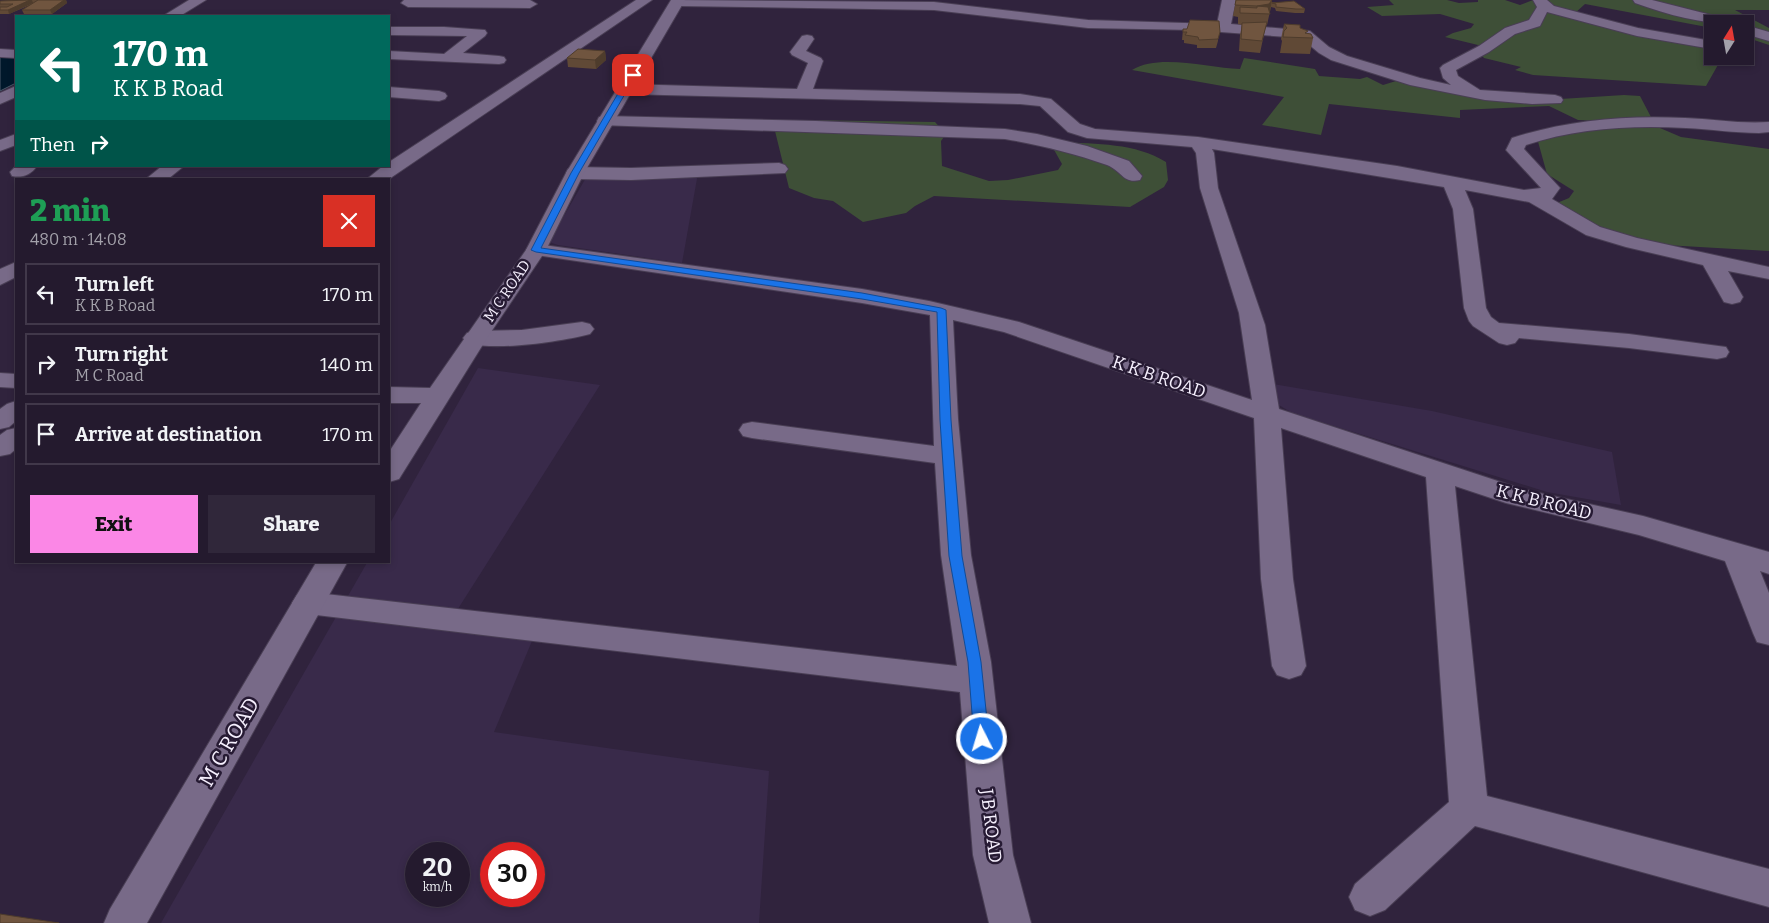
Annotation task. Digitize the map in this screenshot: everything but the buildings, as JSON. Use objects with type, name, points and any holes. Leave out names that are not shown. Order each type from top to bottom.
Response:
[{"type":"street","points":[[172,15],[199,0]]},
{"type":"street","points":[[378,178],[645,0]]},
{"type":"street","points":[[1223,28],[1229,0]]},
{"type":"street","points":[[1640,0],[1662,8],[1704,18]]},
{"type":"street","points":[[678,1],[914,6],[961,4],[1088,24],[1223,28],[1305,34],[1317,46],[1333,56],[1402,78],[1477,94],[1555,100]]},
{"type":"street","name":"M C ROAD","points":[[390,471],[475,338],[536,250],[575,173],[678,1]]},
{"type":"street","points":[[406,4],[530,4]]},
{"type":"street","points":[[1477,94],[1451,78],[1448,68],[1484,49],[1510,31],[1536,23],[1542,4],[1637,32],[1704,44]]},
{"type":"street","points":[[390,31],[444,30],[480,33],[447,59],[390,55]]},
{"type":"street","points":[[1754,32],[1769,37]]},
{"type":"street","points":[[803,94],[816,61],[797,52],[807,39]]},
{"type":"street","points":[[0,53],[15,54]]},
{"type":"street","points":[[450,57],[500,60]]},
{"type":"street","points":[[624,90],[1020,99],[1045,102],[1074,128],[1093,134],[1198,142],[1524,196],[1546,196],[1551,188],[1515,150],[1518,142],[1542,132],[1585,126],[1652,123],[1769,127]]},
{"type":"street","points":[[3,107],[15,92]]},
{"type":"street","points":[[390,92],[439,96]]},
{"type":"street","points":[[605,121],[816,126],[1005,134],[1037,139],[1081,150],[1123,165],[1133,176]]},
{"type":"street","points":[[0,146],[15,138]]},
{"type":"street","points":[[1198,142],[1205,153],[1208,188],[1250,313],[1267,413],[1277,579],[1289,666]]},
{"type":"street","points":[[157,178],[173,167]]},
{"type":"street","points":[[575,173],[631,174],[779,169]]},
{"type":"street","points":[[1452,183],[1463,209],[1475,308],[1481,321],[1524,348]]},
{"type":"street","points":[[1533,196],[1593,231],[1633,243],[1769,273]]},
{"type":"street","name":"K K B ROAD","points":[[536,250],[862,296],[941,310],[1011,327],[1516,497],[1643,526],[1769,563]]},
{"type":"street","points":[[1712,261],[1732,297]]},
{"type":"street","points":[[0,278],[15,269]]},
{"type":"street","name":"J B ROAD","points":[[941,310],[948,456],[956,556],[976,681],[993,855],[1010,923]]},
{"type":"street","points":[[475,338],[522,337],[582,329]]},
{"type":"street","points":[[1492,329],[1629,340],[1717,352]]},
{"type":"street","points":[[0,380],[15,381]]},
{"type":"street","points":[[390,395],[437,396]]},
{"type":"street","points":[[0,421],[15,411]]},
{"type":"street","points":[[752,430],[948,456]]},
{"type":"street","points":[[0,448],[15,437]]},
{"type":"street","points":[[1440,472],[1469,808]]},
{"type":"street","points":[[1738,554],[1769,633]]},
{"type":"street","name":"M C ROAD","points":[[125,923],[308,602],[333,563]]},
{"type":"street","points":[[308,602],[976,681]]},
{"type":"street","points":[[1469,808],[1769,888]]},
{"type":"street","points":[[1370,897],[1469,808]]},
{"type":"shaded area","points":[[698,173],[682,263],[558,245],[549,242],[587,176]]},
{"type":"shaded area","points":[[478,368],[600,385],[456,612],[542,617],[494,732],[769,771],[759,923],[161,923],[367,563],[390,563],[390,523]]},
{"type":"shaded area","points":[[1273,384],[1432,411],[1612,452],[1621,505],[1547,492],[1292,413],[1279,405]]},
{"type":"green space","points":[[1389,0],[1447,0],[1459,3],[1478,2],[1478,0],[1505,0],[1520,5],[1533,0],[1769,0],[1769,10],[1735,10],[1744,15],[1704,15],[1704,26],[1585,4],[1574,14],[1704,41],[1704,65],[1718,65],[1706,86],[1533,75],[1515,70],[1521,67],[1484,58],[1479,52],[1483,49],[1478,45],[1445,37],[1471,28],[1474,24],[1440,14],[1382,16],[1367,7],[1394,5]]},
{"type":"green space","points":[[1754,20],[1769,28],[1769,45],[1754,40]]},
{"type":"green space","points":[[1244,58],[1315,69],[1319,76],[1360,79],[1367,77],[1383,85],[1396,81],[1446,90],[1544,100],[1624,95],[1640,96],[1651,117],[1597,121],[1578,120],[1549,106],[1460,110],[1460,118],[1329,104],[1321,135],[1262,125],[1284,97],[1132,70],[1143,65],[1170,62],[1240,69]]},
{"type":"green space","points":[[801,120],[935,122],[946,134],[941,141],[942,166],[989,181],[1008,180],[1058,170],[1062,164],[1053,148],[1061,142],[1102,144],[1142,151],[1166,162],[1168,180],[1164,187],[1130,207],[934,196],[906,213],[863,222],[833,201],[814,198],[789,188],[775,131]]},
{"type":"green space","points":[[1653,125],[1681,137],[1769,149],[1769,251],[1665,245],[1629,238],[1604,230],[1557,203],[1569,198],[1574,191],[1547,174],[1537,138],[1542,134]]},
{"type":"water","points":[[0,57],[15,57],[15,84],[0,91]]},
{"type":"route","points":[[633,75],[575,173],[536,250],[862,296],[941,310],[945,420],[956,556],[974,662],[982,739]]}]
